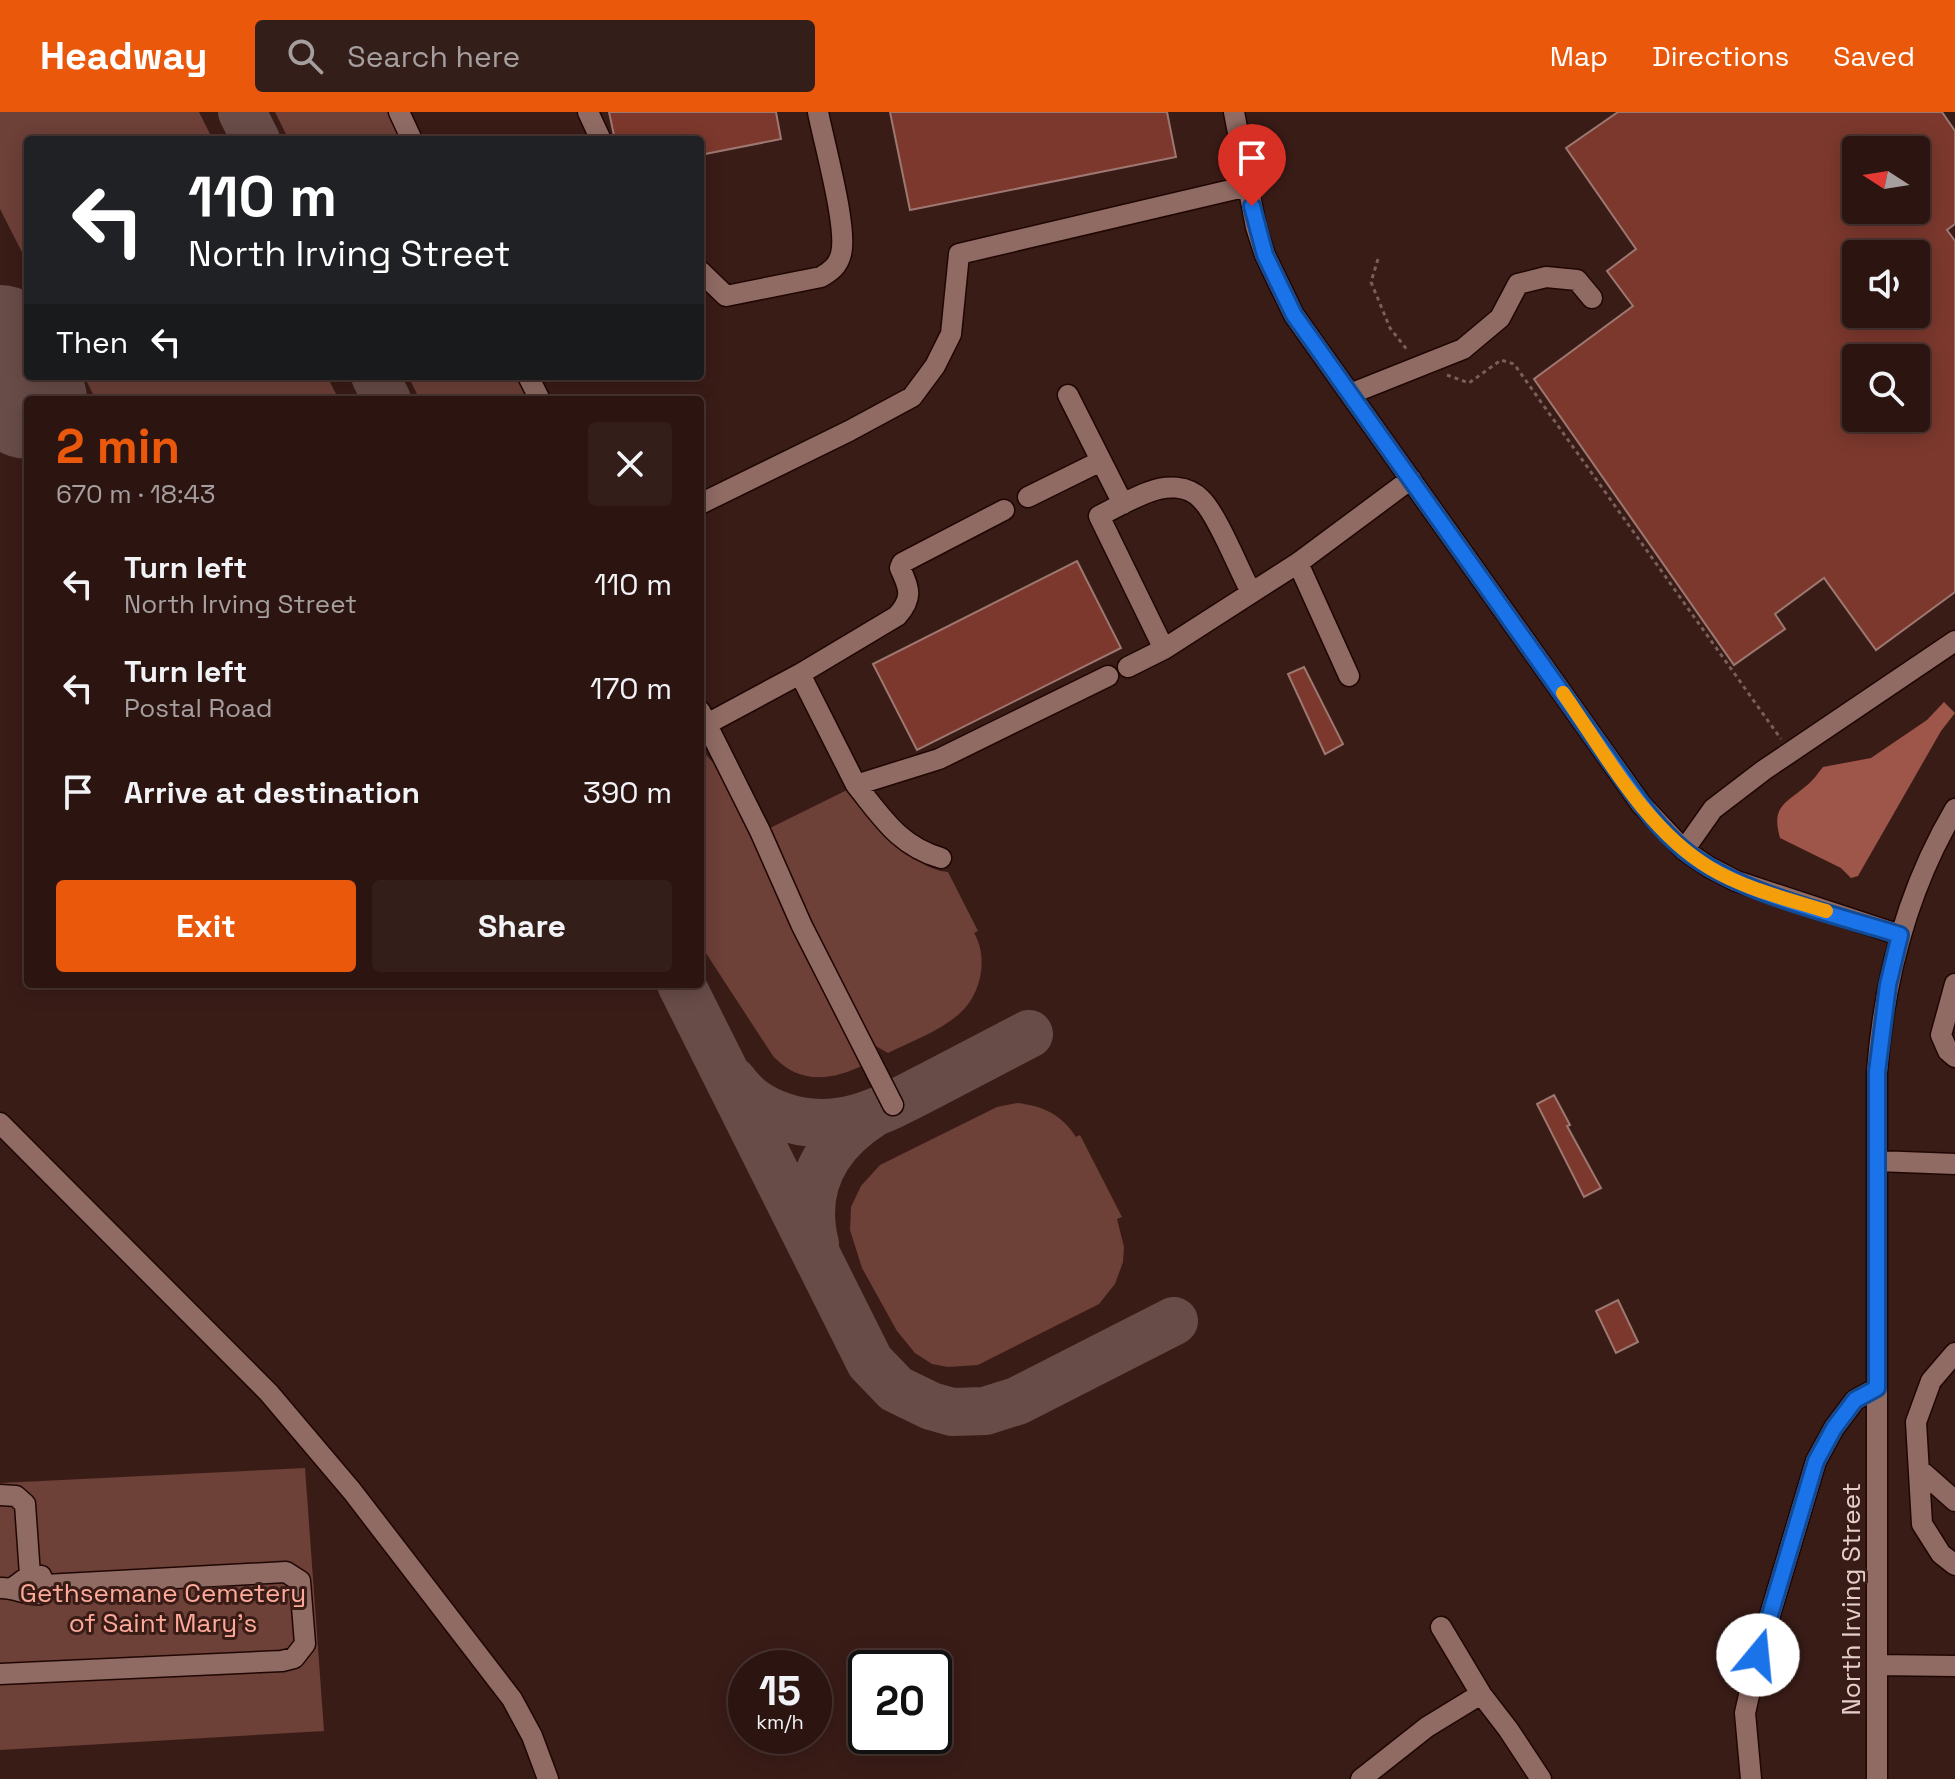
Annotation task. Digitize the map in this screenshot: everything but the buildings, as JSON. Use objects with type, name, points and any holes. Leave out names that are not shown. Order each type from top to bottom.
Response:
[{"type":"street","points":[[399,112],[410,136]]},
{"type":"street","points":[[588,112],[599,136]]},
{"type":"street","points":[[704,275],[726,296],[821,277],[834,269],[841,254],[842,230],[818,112]]},
{"type":"street","points":[[1234,112],[1256,227],[1276,281],[1294,315],[1641,804],[1684,850],[1736,881],[1900,935]]},
{"type":"street","points":[[704,502],[912,397],[935,366],[951,334],[959,254],[1248,186]]},
{"type":"street","points":[[1350,394],[1463,349],[1500,318],[1518,284],[1546,277],[1577,280],[1592,298]]},
{"type":"street","points":[[1068,395],[1123,504]]},
{"type":"street","points":[[1028,497],[1101,461]]},
{"type":"street","points":[[1128,667],[1164,649],[1298,563],[1411,479]]},
{"type":"street","points":[[1164,649],[1099,516],[1160,489],[1173,487],[1193,493],[1207,506],[1251,592]]},
{"type":"street","points":[[704,718],[800,674],[897,616],[908,604],[908,586],[900,568],[902,563],[1004,510]]},
{"type":"street","points":[[1298,563],[1349,676]]},
{"type":"street","points":[[1684,850],[1713,809],[1790,752],[1955,641]]},
{"type":"street","points":[[800,674],[856,785],[900,838],[919,850],[941,858]]},
{"type":"street","points":[[856,785],[939,759],[1108,676]]},
{"type":"street","points":[[704,720],[760,831],[802,926],[893,1105]]},
{"type":"street","name":"North Irving Street","points":[[1877,1779],[1877,1161],[1880,1037],[1900,935],[1926,864],[1955,809]]},
{"type":"street","points":[[1955,984],[1941,1035],[1948,1051],[1955,1057]]},
{"type":"street","points":[[0,1123],[269,1393],[333,1469],[512,1699],[532,1736],[548,1779]]},
{"type":"street","points":[[1877,1161],[1955,1164]]},
{"type":"street","points":[[1955,1353],[1931,1381],[1916,1422],[1922,1524],[1941,1554],[1955,1565]]},
{"type":"street","points":[[1751,1779],[1745,1713],[1758,1655],[1816,1461],[1834,1428],[1855,1400],[1877,1388]]},
{"type":"street","points":[[1919,1469],[1955,1501]]},
{"type":"street","points":[[0,1495],[16,1496],[25,1504],[22,1584],[286,1572],[300,1581],[305,1644],[294,1658],[282,1661],[0,1674]]},
{"type":"street","points":[[1441,1627],[1481,1694],[1541,1779]]},
{"type":"street","points":[[1877,1665],[1955,1666]]},
{"type":"street","points":[[1361,1779],[1427,1727],[1481,1694]]},
{"type":"path","points":[[1378,259],[1371,282],[1390,328],[1421,367],[1469,383],[1501,360],[1514,364],[1790,752]]},
{"type":"green space","points":[[0,112],[199,112],[211,136],[24,136],[24,256],[0,209]]},
{"type":"green space","points":[[275,112],[394,112],[406,136],[287,136]]},
{"type":"green space","points":[[86,380],[329,380],[337,396],[94,396]]},
{"type":"green space","points":[[410,380],[525,380],[533,396],[418,396]]},
{"type":"green space","points":[[704,752],[717,767],[866,1064],[841,1074],[806,1076],[784,1066],[773,1056],[704,950]]},
{"type":"green space","points":[[847,790],[906,852],[934,869],[948,872],[978,931],[974,933],[979,943],[982,965],[977,987],[967,1006],[943,1026],[888,1053],[874,1045],[795,900],[770,828]]},
{"type":"green space","points":[[1017,1103],[1051,1112],[1076,1137],[1080,1135],[1122,1217],[1117,1219],[1124,1247],[1123,1262],[1115,1284],[1099,1304],[978,1365],[948,1367],[932,1364],[915,1353],[897,1331],[862,1268],[850,1230],[851,1207],[861,1186],[880,1165],[997,1107]]},
{"type":"green space","name":"Gethsemane Cemetery of Saint Mary's","points":[[305,1468],[324,1731],[0,1750],[0,1483]]},
{"type":"shaded area","points":[[1944,702],[1955,713],[1941,731],[1858,876],[1851,878],[1841,868],[1780,838],[1777,819],[1782,807],[1823,767],[1871,758],[1927,720]]},
{"type":"taxiway","points":[[242,112],[254,136]]},
{"type":"taxiway","points":[[377,380],[385,396]]},
{"type":"taxiway","points":[[683,988],[870,1362],[896,1389],[931,1406],[952,1412],[985,1411],[1017,1401],[1174,1321]]},
{"type":"taxiway","points":[[733,1081],[754,1103],[781,1116],[802,1122],[843,1121],[881,1110],[1029,1034]]},
{"type":"taxiway","points":[[815,1244],[811,1204],[821,1169],[841,1139],[872,1114]]},
{"type":"runway","points":[[0,344],[26,396]]},
{"type":"slow traffic","points":[[1563,693],[1641,804],[1684,850],[1736,881],[1826,911]]},
{"type":"route","points":[[1252,206],[1265,255],[1294,315],[1623,779],[1662,829],[1684,850],[1736,881],[1900,935],[1888,985],[1877,1072],[1877,1388],[1855,1400],[1834,1428],[1816,1461],[1758,1655]]}]
